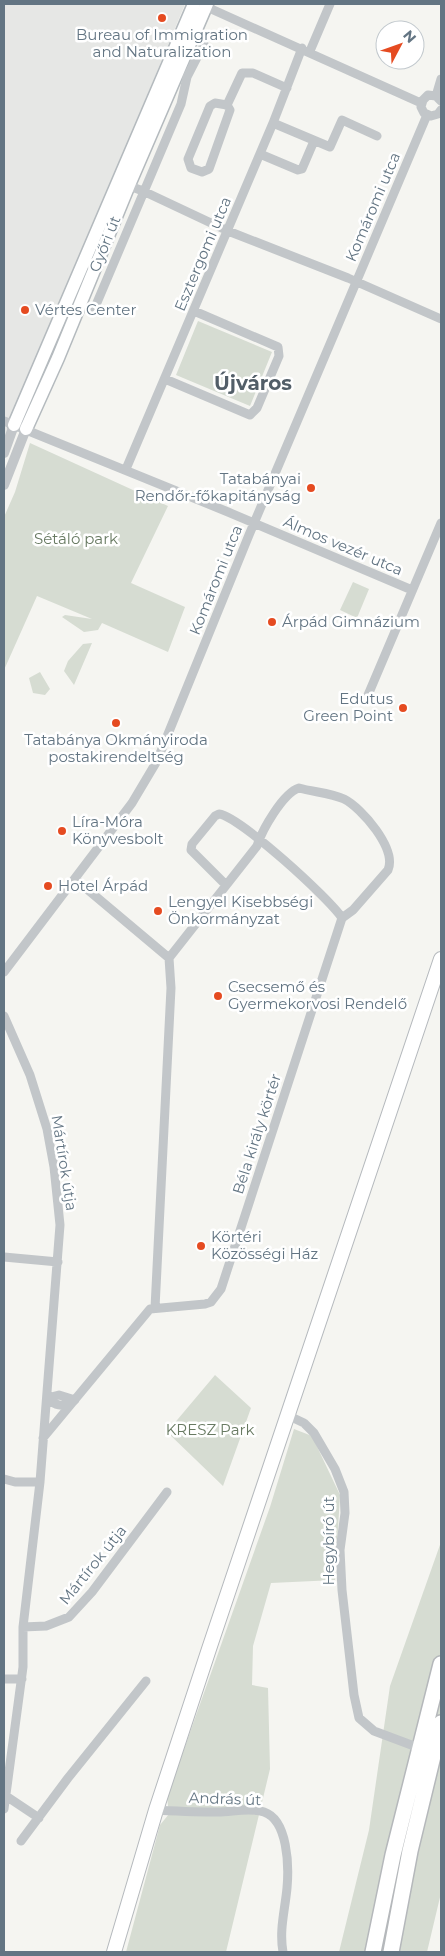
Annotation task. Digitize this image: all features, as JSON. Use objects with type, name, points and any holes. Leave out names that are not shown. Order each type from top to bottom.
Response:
[{"type":"highway","points":[[373,1952],[395,1846],[441,1664]]},
{"type":"highway","points":[[391,1952],[410,1851],[441,1722]]},
{"type":"main road","name":"Győri út","points":[[14,425],[58,358],[147,117],[202,4]]},
{"type":"main road","points":[[114,1952],[156,1810],[441,959]]},
{"type":"street","points":[[202,4],[421,103]]},
{"type":"street","name":"Esztergomi utca","points":[[126,470],[287,88],[330,4]]},
{"type":"street","name":"Győri út","points":[[94,312],[181,104],[187,77],[204,44]]},
{"type":"street","points":[[227,105],[239,77],[245,72],[253,73],[287,88]]},
{"type":"street","points":[[441,79],[438,98],[428,95],[421,103],[422,110],[427,115],[435,116],[441,110]]},
{"type":"street","points":[[216,102],[227,105],[230,110],[209,169],[202,172],[190,168],[188,159],[210,106],[216,102]]},
{"type":"street","name":"Komáromi utca","points":[[4,972],[132,803],[156,762],[254,524],[427,115]]},
{"type":"street","points":[[273,123],[330,147],[342,120],[377,136]]},
{"type":"street","points":[[260,154],[298,170],[302,169],[314,141]]},
{"type":"street","points":[[123,184],[143,191],[228,231],[356,282],[441,319]]},
{"type":"street","points":[[164,379],[250,416],[261,400],[280,356],[278,347],[194,311]]},
{"type":"street","name":"Győri út","points":[[4,452],[14,425]]},
{"type":"street","name":"Győri út","points":[[4,486],[14,425]]},
{"type":"street","name":"Álmos vezér utca","points":[[14,425],[412,590]]},
{"type":"street","points":[[368,695],[441,523]]},
{"type":"street","name":"Béla király körtér","points":[[155,1308],[205,1304],[211,1302],[220,1289],[342,918],[353,910],[388,870],[391,864],[390,857],[374,824],[344,799],[299,788],[288,794],[257,846],[169,958]]},
{"type":"street","points":[[226,885],[193,854],[192,844],[215,816],[219,814],[234,819],[259,840],[330,902],[342,918]]},
{"type":"street","points":[[42,1438],[75,1400],[91,1377],[150,1309],[155,1308],[171,988],[169,958],[75,879]]},
{"type":"street","name":"Mártírok útja","points":[[4,1016],[30,1075],[47,1129],[58,1197],[58,1262],[42,1438],[40,1482],[23,1627],[22,1679],[4,1809]]},
{"type":"street","points":[[4,1257],[58,1262]]},
{"type":"street","points":[[46,1398],[55,1405],[67,1405],[75,1400]]},
{"type":"street","name":"Hegybíró út","points":[[287,1415],[304,1423],[314,1433],[335,1469],[344,1492],[345,1513],[340,1550],[342,1590],[354,1695],[359,1718],[374,1731],[414,1746]]},
{"type":"street","points":[[4,1479],[15,1482],[40,1482]]},
{"type":"street","name":"Mártírok útja","points":[[23,1627],[46,1626],[69,1617],[92,1592],[167,1492]]},
{"type":"street","points":[[4,1679],[22,1679]]},
{"type":"street","points":[[21,1841],[146,1681]]},
{"type":"street","points":[[6,1796],[39,1818]]},
{"type":"street","name":"András út","points":[[156,1810],[202,1812],[250,1810],[263,1811],[275,1819],[286,1844],[287,1886],[280,1936],[282,1952]]},
{"type":"shaded area","points":[[4,4],[185,4],[4,440]]},
{"type":"green space","points":[[198,321],[272,352],[250,406],[176,375]]},
{"type":"green space","name":"Sétáló park","points":[[30,443],[168,506],[131,583],[185,607],[168,652],[102,623],[98,630],[84,632],[62,617],[65,615],[92,619],[37,596],[4,670],[4,517],[15,492]]},
{"type":"green space","points":[[353,582],[369,589],[357,618],[340,610]]},
{"type":"green space","points":[[92,643],[74,685],[64,671],[68,661],[83,644]]},
{"type":"green space","points":[[40,672],[50,689],[45,695],[33,693],[29,678]]},
{"type":"green space","name":"KRESZ Park","points":[[215,1375],[251,1408],[223,1486],[167,1432]]},
{"type":"green space","points":[[294,1429],[312,1436],[340,1495],[335,1580],[271,1583],[253,1646],[252,1685],[268,1688],[270,1769],[226,1952],[126,1952],[160,1825],[169,1814],[167,1797],[270,1507]]},
{"type":"green space","points":[[441,1542],[441,1893],[427,1952],[339,1952],[369,1830],[390,1686]]},
{"type":"place","name":"Bureau of Immigration and Naturalization","points":[[162,18]]},
{"type":"place","name":"Vértes Center","points":[[25,310]]},
{"type":"place","name":"Tatabányai Rendőr-főkapitányság","points":[[311,488]]},
{"type":"place","name":"Árpád Gimnázium","points":[[272,622]]},
{"type":"place","name":"Edutus Green Point","points":[[403,708]]},
{"type":"place","name":"Tatabánya Okmányiroda postakirendeltség","points":[[116,723]]},
{"type":"place","name":"Líra-Móra Könyvesbolt","points":[[62,831]]},
{"type":"place","name":"Hotel Árpád","points":[[48,886]]},
{"type":"place","name":"Lengyel Kisebbségi Önkormányzat","points":[[158,911]]},
{"type":"place","name":"Csecsemő és Gyermekorvosi Rendelő","points":[[218,996]]},
{"type":"place","name":"Körtéri Közösségi Ház","points":[[201,1246]]},
{"type":"district","name":"Újváros","points":[[253,383]]}]
